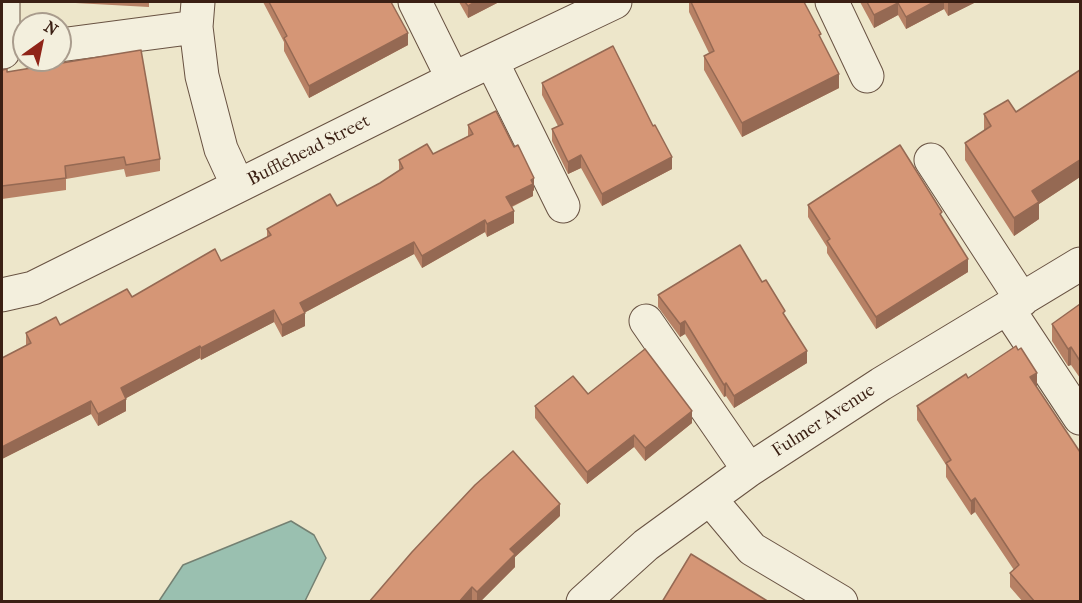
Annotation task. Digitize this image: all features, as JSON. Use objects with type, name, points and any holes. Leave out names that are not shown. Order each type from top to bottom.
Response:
[{"type":"street","points":[[3,2],[10,51]]},
{"type":"street","points":[[415,2],[453,79]]},
{"type":"street","name":"Bufflehead Street","points":[[2,294],[33,288],[453,79],[615,2]]},
{"type":"street","points":[[832,2],[867,76]]},
{"type":"street","points":[[72,42],[197,14],[202,76],[210,113],[221,149],[238,186]]},
{"type":"street","points":[[492,62],[563,206]]},
{"type":"street","points":[[931,160],[1080,418]]},
{"type":"street","name":"Fulmer Avenue","points":[[583,602],[646,545],[749,470],[881,384],[1080,264]]},
{"type":"street","points":[[646,321],[749,470]]},
{"type":"street","points":[[710,499],[752,549],[841,602]]},
{"type":"shaded area","points":[[291,521],[314,535],[326,558],[305,601],[159,601],[183,565]]},
{"type":"building","points":[[269,2],[391,2],[408,33],[309,86],[284,38],[287,36]]},
{"type":"building","points":[[691,2],[804,2],[839,74],[742,123],[704,56],[714,51]]},
{"type":"building","points":[[867,2],[934,2],[906,17],[898,3],[874,15]]},
{"type":"building","points":[[613,46],[653,126],[655,125],[672,157],[602,194],[581,155],[568,162],[552,129],[563,124],[542,83]]},
{"type":"building","points":[[141,50],[160,159],[126,165],[124,157],[65,166],[66,178],[2,186],[2,70],[7,69],[7,72],[72,72],[72,61]]},
{"type":"building","points":[[1080,70],[1080,160],[1032,191],[1039,202],[1014,218],[965,143],[991,126],[984,114],[1008,100],[1016,112]]},
{"type":"building","points":[[496,111],[514,147],[518,145],[534,178],[531,180],[533,184],[506,197],[514,211],[487,224],[485,220],[422,256],[414,242],[300,303],[305,313],[282,325],[274,310],[121,388],[126,399],[98,414],[91,401],[2,447],[2,358],[31,343],[26,333],[56,317],[60,325],[127,289],[132,297],[215,249],[221,261],[271,235],[267,229],[330,194],[337,206],[380,183],[403,168],[399,160],[427,144],[433,154],[473,134],[468,125]]},
{"type":"building","points":[[900,145],[968,259],[876,317],[827,241],[830,239],[808,205]]},
{"type":"building","points":[[740,245],[762,282],[766,280],[807,351],[734,396],[726,383],[724,385],[685,321],[680,324],[658,295]]},
{"type":"building","points":[[1080,304],[1080,361],[1071,347],[1068,349],[1052,324]]},
{"type":"building","points":[[1016,346],[1018,350],[1021,348],[1037,373],[1030,377],[1080,452],[1080,602],[1035,602],[1010,573],[1019,565],[975,498],[971,501],[946,463],[951,460],[917,406],[966,374],[968,378]]},
{"type":"building","points":[[645,349],[692,411],[645,448],[634,435],[587,472],[535,406],[573,376],[588,394]]},
{"type":"building","points":[[513,451],[560,504],[510,549],[515,554],[477,592],[472,587],[459,602],[369,602],[475,485]]},
{"type":"building","points":[[691,554],[769,602],[662,602]]}]
